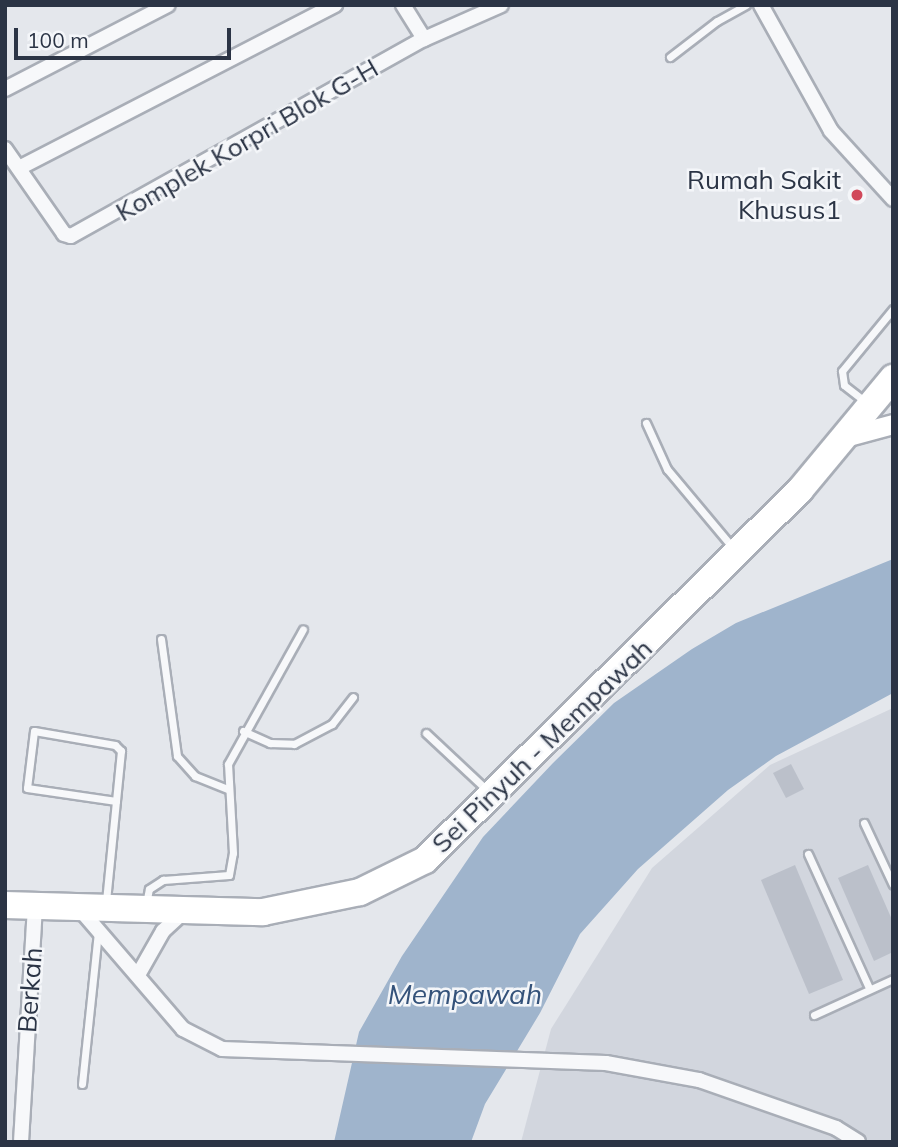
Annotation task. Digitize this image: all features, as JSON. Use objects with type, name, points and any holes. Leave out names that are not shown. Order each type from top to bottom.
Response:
[{"type":"highway","name":"Sei Pinyuh - Mempawah","points":[[5,905],[77,907],[102,920],[146,912],[263,912],[360,892],[425,860],[494,796],[736,552],[848,436],[861,399],[893,378]]},
{"type":"main road","points":[[848,436],[893,424]]},
{"type":"street","points":[[5,89],[168,5]]},
{"type":"street","points":[[5,149],[19,168],[335,5]]},
{"type":"street","points":[[402,5],[424,39]]},
{"type":"street","name":"Komplek Korpri Blok G-H","points":[[19,168],[64,234],[75,235],[424,39],[501,5]]},
{"type":"street","points":[[761,5],[831,131],[893,199]]},
{"type":"street","name":"Berkah","points":[[21,1142],[35,905]]},
{"type":"street","points":[[138,975],[163,931],[182,913]]},
{"type":"street","points":[[102,920],[138,975],[183,1029],[207,1044],[242,1053],[557,1059],[699,1080],[836,1128],[858,1142]]},
{"type":"lane","points":[[670,57],[717,21],[746,5]]},
{"type":"lane","points":[[861,399],[841,382],[842,371],[893,309]]},
{"type":"lane","points":[[646,423],[667,469],[736,552]]},
{"type":"lane","points":[[146,912],[149,889],[163,880],[229,875],[233,853],[227,789],[228,764],[243,731],[303,629]]},
{"type":"lane","points":[[161,639],[177,756],[195,776],[227,789]]},
{"type":"lane","points":[[243,731],[270,743],[294,744],[332,724],[353,697]]},
{"type":"lane","points":[[82,1084],[116,801],[118,747],[34,731],[27,788],[116,801]]},
{"type":"lane","points":[[426,733],[494,796]]},
{"type":"lane","points":[[864,823],[893,885]]},
{"type":"lane","points":[[808,854],[869,988]]},
{"type":"lane","points":[[814,1015],[893,979]]},
{"type":"shaded area","points":[[893,708],[893,1142],[521,1142],[551,1029],[652,868],[770,765]]},
{"type":"water","name":"Mempawah","points":[[893,559],[893,693],[776,756],[728,790],[638,869],[580,934],[540,1013],[485,1104],[471,1142],[334,1142],[359,1032],[402,956],[483,837],[553,763],[614,703],[692,649],[736,623]]},
{"type":"building","points":[[791,764],[804,789],[786,798],[773,773]]},
{"type":"building","points":[[795,865],[843,980],[809,994],[761,880]]},
{"type":"building","points":[[868,865],[893,922],[893,952],[874,961],[838,878]]},
{"type":"place","name":"Rumah Sakit Khusus1","points":[[857,195]]}]
